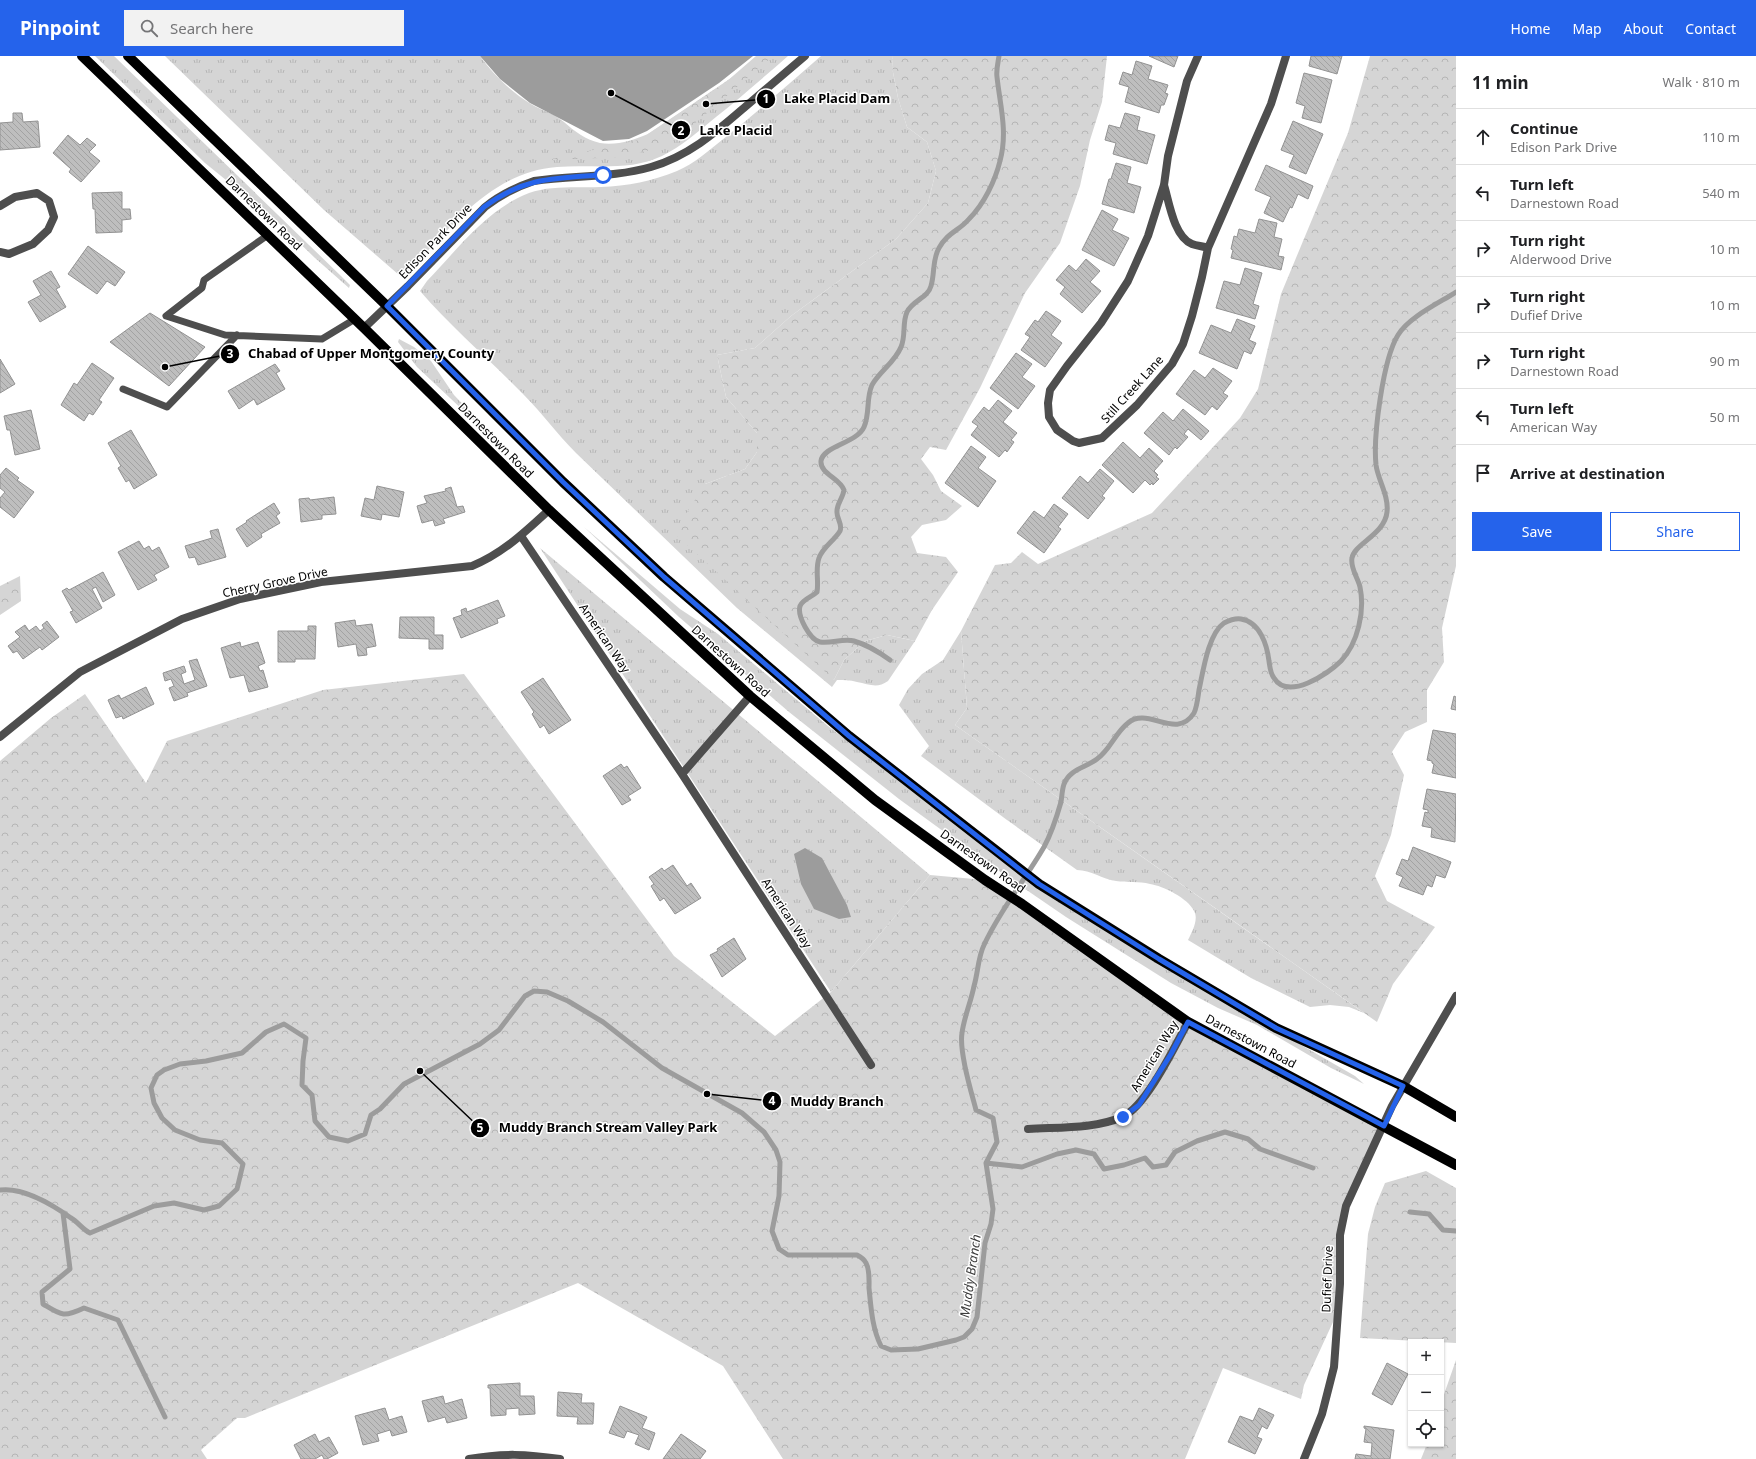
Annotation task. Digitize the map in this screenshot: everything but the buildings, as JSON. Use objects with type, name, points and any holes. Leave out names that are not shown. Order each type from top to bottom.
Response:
[{"type":"main road","name":"Darnestown Road","points":[[82,56],[364,328],[549,510],[750,696],[875,800],[998,889],[1022,904],[1188,1022],[1456,1165]]},
{"type":"main road","name":"Darnestown Road","points":[[128,56],[387,306],[563,482],[664,577],[849,736],[1039,884],[1159,959],[1276,1028],[1403,1086],[1456,1117]]},
{"type":"street","name":"Edison Park Drive","points":[[364,328],[484,207],[495,199],[520,186],[534,181],[629,172],[651,167],[684,154],[697,147],[719,130],[805,56]]},
{"type":"street","name":"Still Creek Lane","points":[[1198,56],[1187,81],[1168,156],[1164,185],[1148,236],[1128,281],[1101,323],[1050,390],[1048,417],[1056,430],[1072,441],[1079,443],[1102,438],[1131,410],[1172,364],[1182,344],[1192,316],[1208,248],[1271,104],[1286,56]]},
{"type":"street","points":[[1164,185],[1175,223],[1181,236],[1191,244],[1208,248]]},
{"type":"street","points":[[0,206],[15,197],[37,193],[50,201],[54,217],[48,230],[33,244],[9,254],[0,252]]},
{"type":"street","name":"Cherry Grove Drive","points":[[0,737],[80,672],[182,619],[240,599],[321,582],[472,566],[489,560],[521,536],[549,510]]},
{"type":"street","name":"American Way","points":[[521,536],[682,774],[871,1065]]},
{"type":"street","points":[[682,774],[750,696]]},
{"type":"street","name":"Dufief Drive","points":[[1304,1459],[1322,1414],[1334,1367],[1340,1284],[1340,1235],[1346,1206],[1392,1106],[1456,996]]},
{"type":"street","name":"American Way","points":[[1028,1129],[1091,1126],[1123,1117],[1139,1105],[1171,1054],[1188,1022]]},
{"type":"street","points":[[469,1459],[492,1455],[521,1454],[560,1459]]},
{"type":"lane","points":[[268,235],[204,280],[202,288],[166,316],[225,335],[322,339],[355,320]]},
{"type":"lane","points":[[123,389],[167,407],[237,335]]},
{"type":"green space","points":[[95,56],[114,56],[341,276],[350,285],[349,288],[315,258],[257,202],[205,163]]},
{"type":"green space","points":[[165,56],[480,56],[503,83],[524,100],[560,119],[576,132],[595,142],[612,144],[625,142],[648,134],[740,72],[758,56],[788,56],[697,133],[662,156],[649,161],[623,166],[570,166],[534,171],[513,179],[493,190],[458,219],[410,270],[399,275],[324,210]]},
{"type":"green space","points":[[756,56],[773,56],[693,125],[665,144],[625,157],[547,160],[639,140],[726,82]]},
{"type":"green space","points":[[821,56],[893,56],[892,67],[898,98],[907,127],[927,142],[936,171],[928,203],[896,239],[791,316],[755,348],[717,355],[726,397],[757,433],[757,452],[745,469],[705,484],[834,680],[844,660],[865,641],[887,635],[915,641],[888,681],[880,685],[869,685],[849,680],[837,680],[832,687],[737,608],[576,453],[530,401],[445,318],[420,291],[427,281],[474,231],[500,209],[514,200],[537,190],[564,187],[592,187],[630,184],[659,178],[683,168],[701,157],[735,130]]},
{"type":"green space","points":[[893,56],[1107,56],[1102,102],[1090,140],[1080,186],[1060,243],[1025,293],[980,388],[946,450],[930,447],[921,459],[933,475],[941,491],[962,506],[946,520],[922,525],[911,537],[917,553],[946,557],[958,572],[932,610],[915,641],[887,635],[865,641],[844,660],[834,680],[674,533],[705,484],[745,469],[757,452],[757,433],[726,397],[717,355],[755,348],[791,316],[896,239],[928,203],[936,171],[927,142],[907,127],[898,98],[892,67]]},
{"type":"green space","points":[[1370,56],[1456,56],[1456,566],[1442,628],[1444,662],[1427,690],[1427,722],[1405,732],[1392,752],[1404,775],[1391,835],[1375,876],[1387,901],[1435,927],[1393,984],[1377,1022],[955,725],[967,708],[961,631],[995,565],[1011,563],[1022,552],[1038,564],[1152,513],[1240,418],[1258,389],[1281,294],[1348,133]]},
{"type":"green space","points":[[399,339],[414,347],[431,361],[454,395],[499,442],[500,445],[417,367],[398,342]]},
{"type":"green space","points":[[584,527],[680,609],[718,634],[828,726],[983,844],[1232,1005],[1355,1076],[1364,1084],[1331,1068],[1257,1025],[1218,1008],[1171,983],[1066,917],[980,858],[899,799],[789,712],[679,617]]},
{"type":"green space","points":[[540,548],[930,875],[831,992]]},
{"type":"green space","points":[[20,576],[21,601],[0,615],[0,586]]},
{"type":"green space","points":[[961,631],[967,708],[955,725],[1364,1013],[1349,1007],[1330,1005],[1310,1007],[1251,978],[1188,940],[1196,918],[1191,906],[1181,897],[1155,885],[1116,881],[1087,871],[1077,870],[921,756],[929,746],[899,705],[908,689],[922,674],[943,660]]},
{"type":"green space","points":[[464,674],[674,956],[775,1036],[831,992],[930,875],[985,880],[1188,1022],[1384,1126],[1357,1182],[1340,1235],[1339,1309],[1304,1385],[1301,1399],[1223,1368],[1185,1459],[783,1459],[723,1366],[578,1283],[245,1418],[237,1418],[201,1450],[207,1459],[0,1459],[0,761],[51,718],[85,694],[146,783],[167,741],[323,690]]},
{"type":"green space","points":[[1426,1171],[1456,1188],[1456,1343],[1444,1342],[1444,1339],[1408,1339],[1408,1340],[1360,1338],[1368,1234],[1375,1207],[1385,1183]]},
{"type":"green space","points":[[1456,1360],[1456,1459],[1421,1459],[1426,1447],[1444,1447],[1444,1394]]},
{"type":"shaded area","points":[[480,56],[753,56],[719,83],[647,131],[629,139],[603,141],[530,103],[500,79]]},
{"type":"shaded area","points":[[805,848],[822,858],[847,905],[851,917],[839,919],[814,909],[801,884],[794,854]]},
{"type":"waterway","points":[[890,660],[873,649],[854,641],[846,640],[820,642],[812,637],[808,632],[800,616],[800,606],[817,592],[817,566],[819,558],[823,551],[838,535],[841,528],[837,511],[844,490],[839,482],[827,473],[821,461],[823,456],[828,452],[855,437],[864,427],[872,385],[895,357],[901,347],[907,312],[927,293],[931,286],[935,257],[939,248],[946,238],[965,223],[974,213],[992,184],[1000,161],[1003,140],[1003,119],[997,74],[999,56]]},
{"type":"waterway","name":"Muddy Branch","points":[[0,1190],[18,1191],[37,1198],[64,1213],[90,1233],[154,1206],[174,1203],[204,1210],[219,1206],[237,1189],[243,1164],[222,1143],[200,1140],[175,1130],[162,1118],[154,1103],[151,1088],[157,1075],[164,1070],[180,1064],[206,1061],[242,1053],[266,1032],[284,1024],[306,1038],[302,1085],[312,1095],[315,1121],[329,1137],[348,1141],[365,1134],[371,1115],[380,1109],[404,1084],[480,1044],[499,1030],[525,996],[534,991],[547,992],[568,1001],[603,1022],[662,1068],[742,1113],[764,1132],[776,1150],[780,1162],[779,1196],[772,1231],[779,1249],[788,1255],[857,1255],[861,1257],[869,1272],[871,1310],[881,1346],[891,1350],[918,1349],[964,1337],[972,1329],[977,1317],[985,1243],[991,1224],[993,1209],[986,1163],[997,1142],[993,1118],[976,1110],[962,1050],[962,1033],[973,992],[980,955],[990,932],[1047,842],[1058,813],[1063,786],[1070,775],[1102,755],[1123,727],[1136,719],[1144,718],[1170,724],[1179,724],[1187,721],[1194,713],[1196,708],[1204,664],[1210,644],[1218,628],[1224,623],[1241,619],[1248,621],[1258,629],[1264,641],[1270,670],[1274,678],[1280,684],[1289,687],[1308,683],[1318,678],[1335,666],[1347,654],[1356,636],[1362,606],[1360,587],[1353,569],[1352,558],[1358,548],[1376,533],[1385,520],[1387,512],[1385,494],[1377,471],[1375,452],[1380,398],[1388,361],[1393,346],[1403,328],[1417,316],[1456,292]]},
{"type":"waterway","points":[[986,1163],[1022,1167],[1057,1154],[1076,1150],[1094,1154],[1104,1169],[1124,1165],[1145,1158],[1153,1167],[1166,1165],[1175,1152],[1197,1141],[1225,1132],[1248,1139],[1260,1149],[1313,1168]]},
{"type":"waterway","points":[[1410,1212],[1429,1214],[1443,1230],[1456,1231]]},
{"type":"waterway","points":[[63,1213],[70,1269],[42,1292],[43,1304],[62,1314],[71,1313],[84,1308],[118,1320],[165,1417]]},
{"type":"place","name":"Lake Placid","points":[[611,93]]},
{"type":"place","name":"Lake Placid Dam","points":[[706,104]]},
{"type":"place","name":"Chabad of Upper Montgomery County","points":[[165,367]]},
{"type":"place","name":"Muddy Branch Stream Valley Park","points":[[420,1071]]},
{"type":"place","name":"Muddy Branch","points":[[707,1094]]},
{"type":"route","points":[[603,175],[551,178],[534,181],[508,191],[484,207],[387,306],[563,482],[664,577],[849,736],[1018,868],[1039,884],[1159,959],[1276,1028],[1403,1086],[1392,1106],[1384,1126],[1188,1022],[1171,1054],[1139,1105],[1123,1117]]}]
